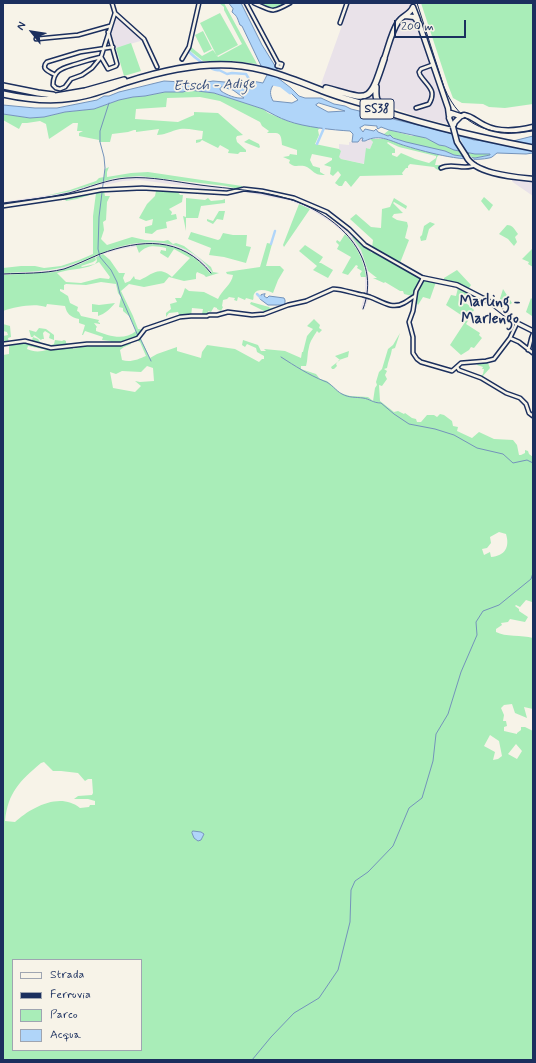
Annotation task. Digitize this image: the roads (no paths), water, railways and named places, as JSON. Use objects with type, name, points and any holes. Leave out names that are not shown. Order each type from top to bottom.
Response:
[{"type":"highway","points":[[384,59],[376,84],[375,93],[380,105],[386,107],[388,110]]},
{"type":"highway","name":"SS38","points":[[59,98],[184,63],[222,62],[258,66],[416,118],[533,144]]},
{"type":"highway","name":"SS38","points":[[3,94],[59,98],[87,95],[184,63],[203,65],[233,65],[258,68],[280,73],[324,91],[402,117],[476,136],[533,148]]},
{"type":"highway","points":[[323,87],[361,97],[368,95],[376,84]]},
{"type":"highway","points":[[3,86],[59,98]]},
{"type":"highway","name":"SS38","points":[[3,91],[20,96]]},
{"type":"highway","points":[[3,98],[30,102],[55,102],[59,98]]},
{"type":"main road","points":[[384,59],[396,25],[401,18],[410,13],[413,5]]},
{"type":"main road","points":[[413,5],[432,65],[448,108],[456,119],[457,142],[466,156],[470,161],[482,169],[533,179]]},
{"type":"main road","points":[[405,16],[414,17],[419,23]]},
{"type":"main road","points":[[456,119],[469,116],[486,126],[507,131],[533,127]]},
{"type":"street","points":[[112,3],[115,12],[144,39],[157,68]]},
{"type":"street","points":[[184,63],[199,3]]},
{"type":"street","points":[[246,3],[278,63]]},
{"type":"street","points":[[254,3],[272,11],[290,3]]},
{"type":"street","points":[[340,23],[347,3]]},
{"type":"street","points":[[413,5],[414,17]]},
{"type":"street","points":[[101,57],[89,59],[64,68],[55,75],[53,85],[60,89],[65,87],[72,79],[82,75],[92,68],[101,57],[115,12]]},
{"type":"street","points":[[36,38],[78,35],[110,26]]},
{"type":"street","points":[[101,57],[108,69],[116,66],[117,64],[113,47],[108,32]]},
{"type":"street","points":[[55,75],[46,71],[44,68],[47,62],[80,52],[113,47]]},
{"type":"street","points":[[416,108],[429,104],[433,96],[432,91],[419,72],[422,69],[432,65]]},
{"type":"street","points":[[442,168],[447,165],[469,168],[476,165]]},
{"type":"street","points":[[3,206],[102,190],[142,188],[227,193],[244,189],[258,190],[291,197],[327,212],[349,229],[365,246],[423,278],[457,285],[490,302],[517,323],[533,333],[528,350]]},
{"type":"street","points":[[423,278],[415,296],[413,311],[409,322],[413,337],[413,353],[417,359],[426,364],[451,371],[457,368],[461,363],[486,362],[494,359],[510,338],[517,323]]},
{"type":"street","points":[[3,344],[25,341],[51,348],[87,344],[121,344],[138,338],[145,329],[180,317],[217,315],[228,312],[252,315],[264,314],[288,305],[306,301],[333,289],[363,295],[395,306],[402,304],[415,296]]},
{"type":"street","points":[[510,338],[519,342],[533,353]]},
{"type":"street","points":[[457,368],[481,378],[506,393],[520,398],[526,404],[529,413],[533,416]]},
{"type":"water","points":[[229,3],[241,3],[262,45],[277,69],[278,78],[299,96],[305,98],[321,98],[351,109],[474,140],[505,143],[533,136],[533,153],[497,153],[490,158],[470,159],[415,149],[381,138],[362,141],[363,138],[361,138],[358,142],[352,142],[353,134],[350,131],[302,125],[281,118],[263,109],[214,93],[189,90],[183,92],[165,92],[133,97],[119,100],[94,109],[65,112],[44,117],[30,118],[3,114],[3,105],[35,108],[57,108],[97,100],[104,96],[109,96],[119,92],[164,81],[202,83],[213,81],[236,83],[252,81],[263,83],[267,75],[264,72],[242,26],[232,12],[233,9]],"holes":[[[274,84],[279,84],[288,90],[298,100],[292,103],[273,101],[270,92]],[[222,87],[233,90],[244,98],[238,98],[226,94],[220,89]],[[319,103],[345,111],[328,112],[316,105]],[[365,125],[377,126],[378,129],[381,127],[426,138],[439,145],[454,150],[490,155],[475,158],[454,155],[445,151],[393,138],[390,135],[388,136],[378,132],[376,129],[374,131],[365,129],[363,132],[360,128]]]},
{"type":"water","points":[[265,294],[264,296],[267,298],[269,296],[284,298],[285,304],[268,305],[260,299],[261,295]]},
{"type":"water","points":[[193,831],[204,834],[201,840],[198,841],[194,838],[192,833]]},
{"type":"waterway","points":[[188,51],[212,69],[219,70],[227,74],[246,74],[252,84]]},
{"type":"waterway","name":"Etsch - Adige","points":[[272,83],[281,85],[290,92]]},
{"type":"waterway","points":[[109,103],[100,131],[100,142],[105,168],[99,217],[98,249],[100,257],[111,270],[117,282],[120,294],[138,336]]},
{"type":"waterway","points":[[317,144],[324,128]]},
{"type":"waterway","points":[[271,244],[275,231]]},
{"type":"waterway","points":[[257,294],[261,298]]},
{"type":"waterway","points":[[140,338],[151,361]]},
{"type":"waterway","points":[[281,357],[318,379],[327,382],[340,393],[350,397],[381,403],[409,424],[435,429],[454,435],[477,448],[503,454],[513,463],[527,460],[533,463]]},
{"type":"waterway","points":[[252,1060],[294,1013],[319,998],[338,970],[350,922],[351,890],[355,881],[368,872],[393,846],[409,808],[422,798],[433,761],[436,734],[448,714],[461,672],[477,635],[476,622],[483,611],[499,605],[531,579],[533,573]]},
{"type":"railway","points":[[417,3],[444,87],[451,101],[459,112],[469,121],[491,131],[518,133],[533,131]]},
{"type":"railway","points":[[3,203],[61,195],[113,180],[136,178],[256,192],[289,199],[323,215],[338,226],[351,240],[361,255],[366,272],[367,290],[363,309]]},
{"type":"railway","points":[[3,274],[56,271],[115,249],[130,245],[145,244],[160,244],[187,252],[211,273]]},
{"type":"district","name":"Marling - Marlengo","points":[[490,312]]}]
